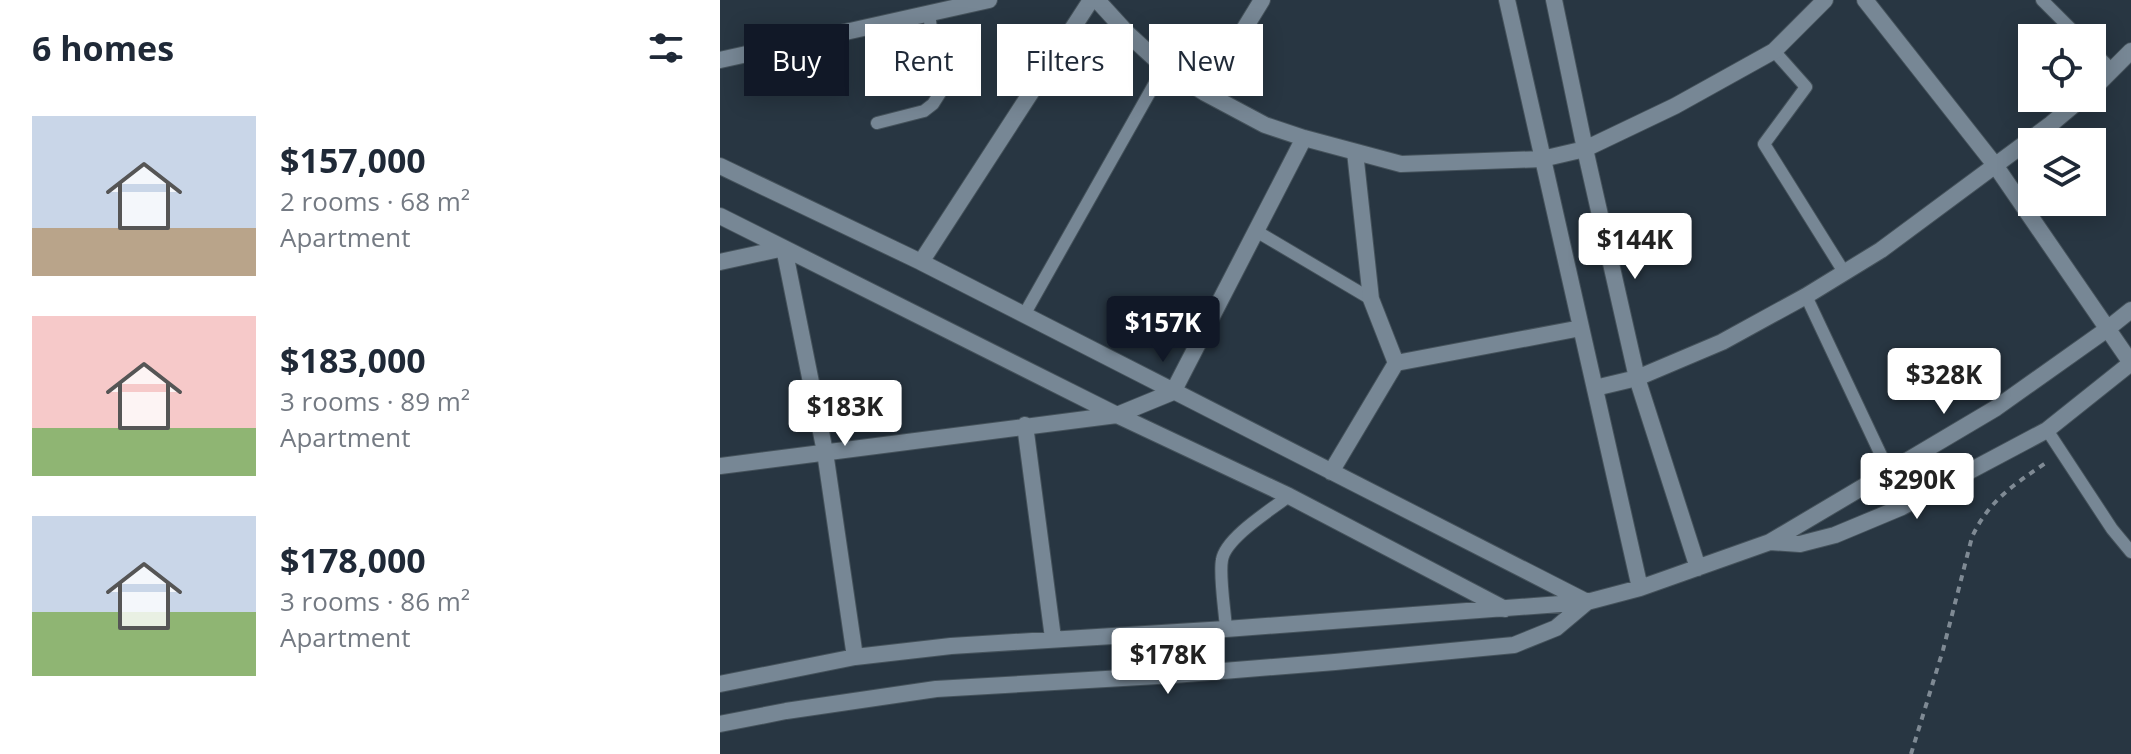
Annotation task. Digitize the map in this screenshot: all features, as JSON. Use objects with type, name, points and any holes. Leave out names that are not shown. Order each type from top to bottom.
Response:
[{"type":"street","points":[[720,60],[989,0]]},
{"type":"street","points":[[921,262],[1094,0],[1149,53]]},
{"type":"street","points":[[1247,24],[1262,0]]},
{"type":"street","points":[[1507,0],[1640,588]]},
{"type":"street","points":[[1554,0],[1637,378],[1698,568]]},
{"type":"street","points":[[1211,96],[1265,125],[1401,164],[1542,159],[1585,149],[1675,106],[1774,51],[1825,0]]},
{"type":"street","points":[[1770,542],[1800,544],[1835,535],[1902,507],[2047,430],[2131,363],[1995,165],[1865,0]]},
{"type":"street","points":[[2106,76],[2131,51]]},
{"type":"street","points":[[1595,388],[1637,378],[1722,342],[1806,296],[1881,250],[2065,112]]},
{"type":"street","points":[[720,466],[1117,415],[1173,392],[1304,138]]},
{"type":"street","points":[[1355,152],[1371,299],[1396,363]]},
{"type":"street","points":[[720,166],[921,262],[1587,602]]},
{"type":"street","points":[[720,216],[1117,415],[1289,496],[1505,609]]},
{"type":"street","points":[[720,262],[784,248]]},
{"type":"street","points":[[784,248],[825,452],[855,657]]},
{"type":"street","points":[[720,684],[855,657],[951,646],[1505,609],[1587,602],[1640,588],[1770,542],[1996,408],[2131,310]]},
{"type":"street","points":[[1331,472],[1396,363],[1581,328]]},
{"type":"street","points":[[1025,425],[1053,638]]},
{"type":"street","points":[[720,724],[936,689],[1174,675],[1514,645],[1556,628],[1587,602]]},
{"type":"lane","points":[[2042,0],[2066,24]]},
{"type":"lane","points":[[877,123],[924,111],[940,93],[929,14]]},
{"type":"lane","points":[[1774,51],[1806,87],[1764,144],[1844,272]]},
{"type":"lane","points":[[2106,64],[2112,70]]},
{"type":"lane","points":[[1024,315],[1149,94]]},
{"type":"lane","points":[[1256,231],[1371,299]]},
{"type":"lane","points":[[1806,296],[1889,472]]},
{"type":"lane","points":[[2047,430],[2112,529],[2131,552]]},
{"type":"lane","points":[[1226,629],[1221,561],[1225,549],[1289,496]]},
{"type":"path","points":[[1911,754],[1978,523],[1994,502],[2063,452]]}]
